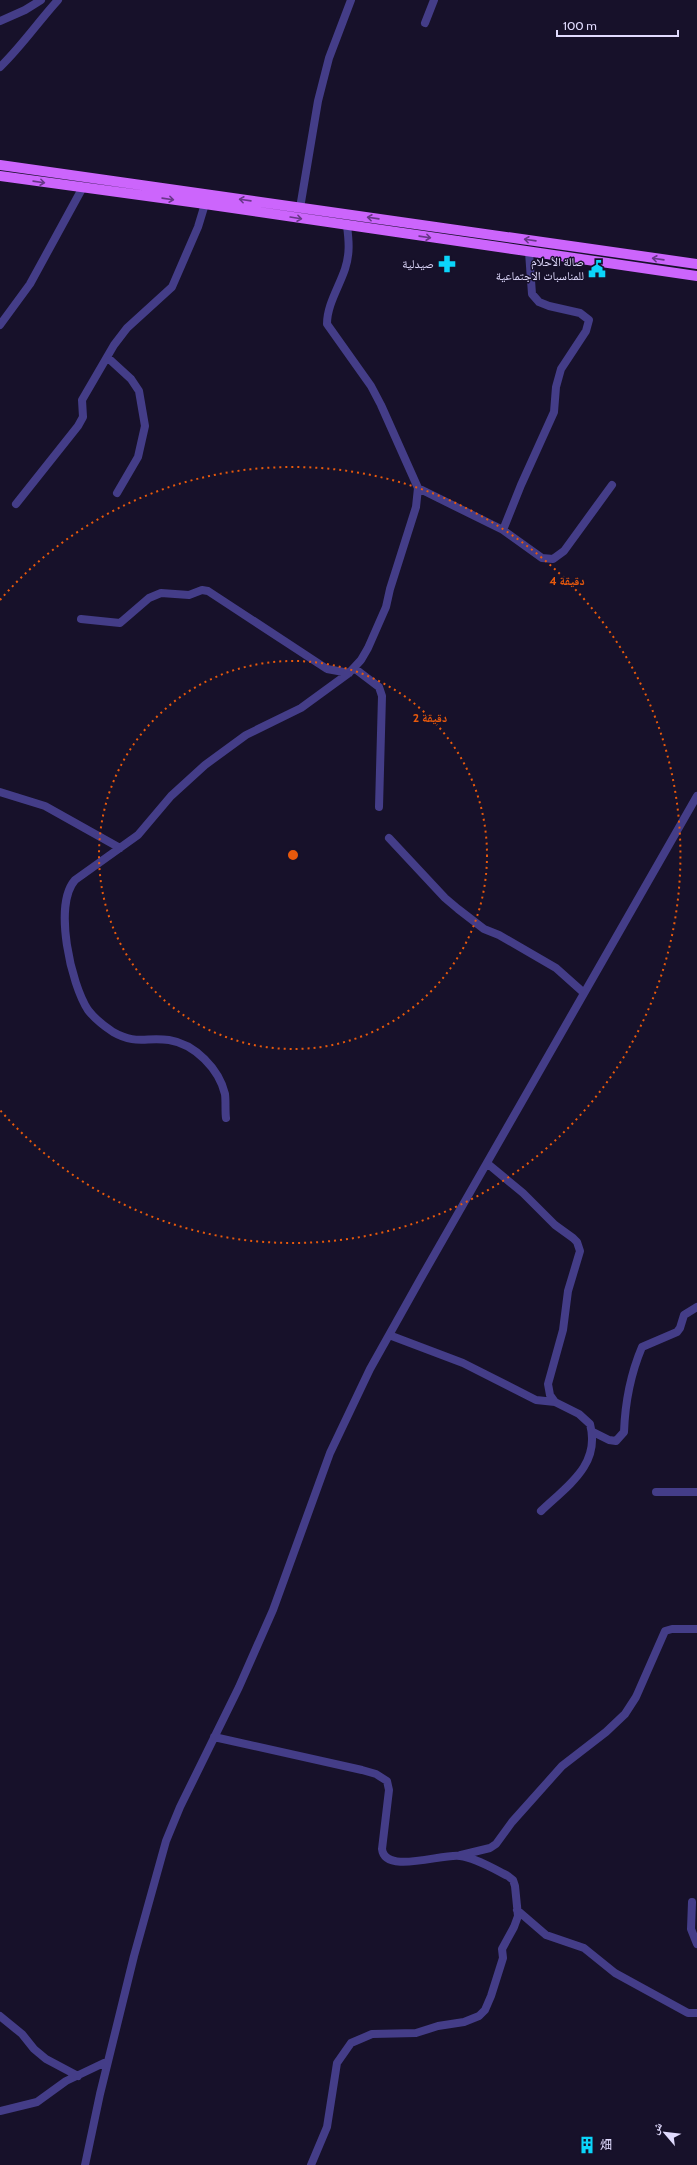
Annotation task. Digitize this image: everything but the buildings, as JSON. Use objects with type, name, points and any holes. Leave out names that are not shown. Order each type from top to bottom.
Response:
[{"type":"main road","points":[[0,165],[697,264]]},
{"type":"main road","points":[[0,176],[205,204],[346,226],[697,276]]},
{"type":"street","points":[[0,21],[25,10],[41,0]]},
{"type":"street","points":[[0,67],[19,49],[32,29],[58,0]]},
{"type":"street","points":[[300,208],[320,94],[329,58],[351,0]]},
{"type":"street","points":[[425,23],[434,0]]},
{"type":"street","points":[[0,325],[30,284],[83,187]]},
{"type":"street","points":[[16,504],[78,426],[83,417],[82,400],[107,357],[127,328],[172,287],[198,227],[205,204]]},
{"type":"street","points":[[226,1118],[225,1096],[220,1081],[203,1058],[192,1050],[170,1040],[136,1041],[113,1032],[97,1020],[85,1003],[71,960],[65,933],[66,897],[70,886],[75,880],[138,835],[171,796],[205,764],[246,735],[301,708],[351,671],[368,648],[386,607],[390,588],[416,507],[418,488],[381,404],[371,386],[327,324],[331,303],[348,258],[349,240],[346,226]]},
{"type":"street","points":[[503,530],[520,485],[554,412],[556,387],[561,369],[586,331],[589,320],[580,313],[549,306],[539,302],[532,294],[529,252]]},
{"type":"street","points":[[107,357],[131,379],[139,391],[145,426],[138,457],[117,493]]},
{"type":"street","points":[[418,488],[503,530],[537,556],[548,560],[564,551],[612,485]]},
{"type":"street","points":[[81,620],[114,624],[120,623],[149,598],[161,593],[189,595],[202,590],[208,591],[327,669],[351,671],[379,687],[382,696],[379,807]]},
{"type":"street","points":[[0,792],[45,806],[120,848]]},
{"type":"street","points":[[85,2165],[108,2061],[160,1860],[177,1813],[214,1737],[272,1610],[330,1453],[349,1411],[390,1334],[697,796]]},
{"type":"street","points":[[389,838],[445,898],[458,909],[484,929],[499,935],[556,968],[584,993]]},
{"type":"street","points":[[488,1164],[524,1193],[555,1225],[573,1238],[577,1242],[580,1251],[568,1291],[563,1330],[548,1384],[550,1395],[555,1402]]},
{"type":"street","points":[[593,1432],[609,1440],[616,1441],[624,1432],[624,1421],[631,1386],[642,1347],[677,1332],[680,1328],[684,1315],[697,1307]]},
{"type":"street","points":[[390,1334],[462,1363],[536,1400],[555,1402],[585,1419],[590,1424],[593,1432],[592,1450],[589,1460],[581,1471],[541,1511]]},
{"type":"street","points":[[656,1492],[697,1492]]},
{"type":"street","points":[[214,1737],[362,1770],[382,1777],[387,1781],[389,1790],[382,1849],[385,1858],[400,1862],[461,1856],[490,1848],[496,1844],[512,1822],[562,1766],[606,1732],[626,1714],[636,1697],[664,1632],[672,1629],[697,1629]]},
{"type":"street","points":[[311,2165],[327,2127],[336,2067],[344,2051],[356,2039],[372,2034],[416,2033],[438,2026],[472,2020],[485,2010],[491,1996],[502,1958],[502,1949],[517,1922],[517,1893],[513,1880],[496,1870],[461,1856]]},
{"type":"street","points":[[692,1902],[691,1929],[697,1944]]},
{"type":"street","points":[[517,1910],[546,1935],[578,1945],[614,1973],[688,2013],[697,2013]]},
{"type":"street","points":[[0,2016],[22,2034],[27,2042],[46,2059],[78,2076]]},
{"type":"street","points":[[0,2111],[37,2102],[62,2084],[108,2061]]},
{"type":"place","name":"صيدلية","points":[[447,264]]},
{"type":"place","name":"صالة الأحلام للمناسبات الاجتماعية","points":[[597,269]]},
{"type":"place","name":"畑","points":[[587,2145]]}]
